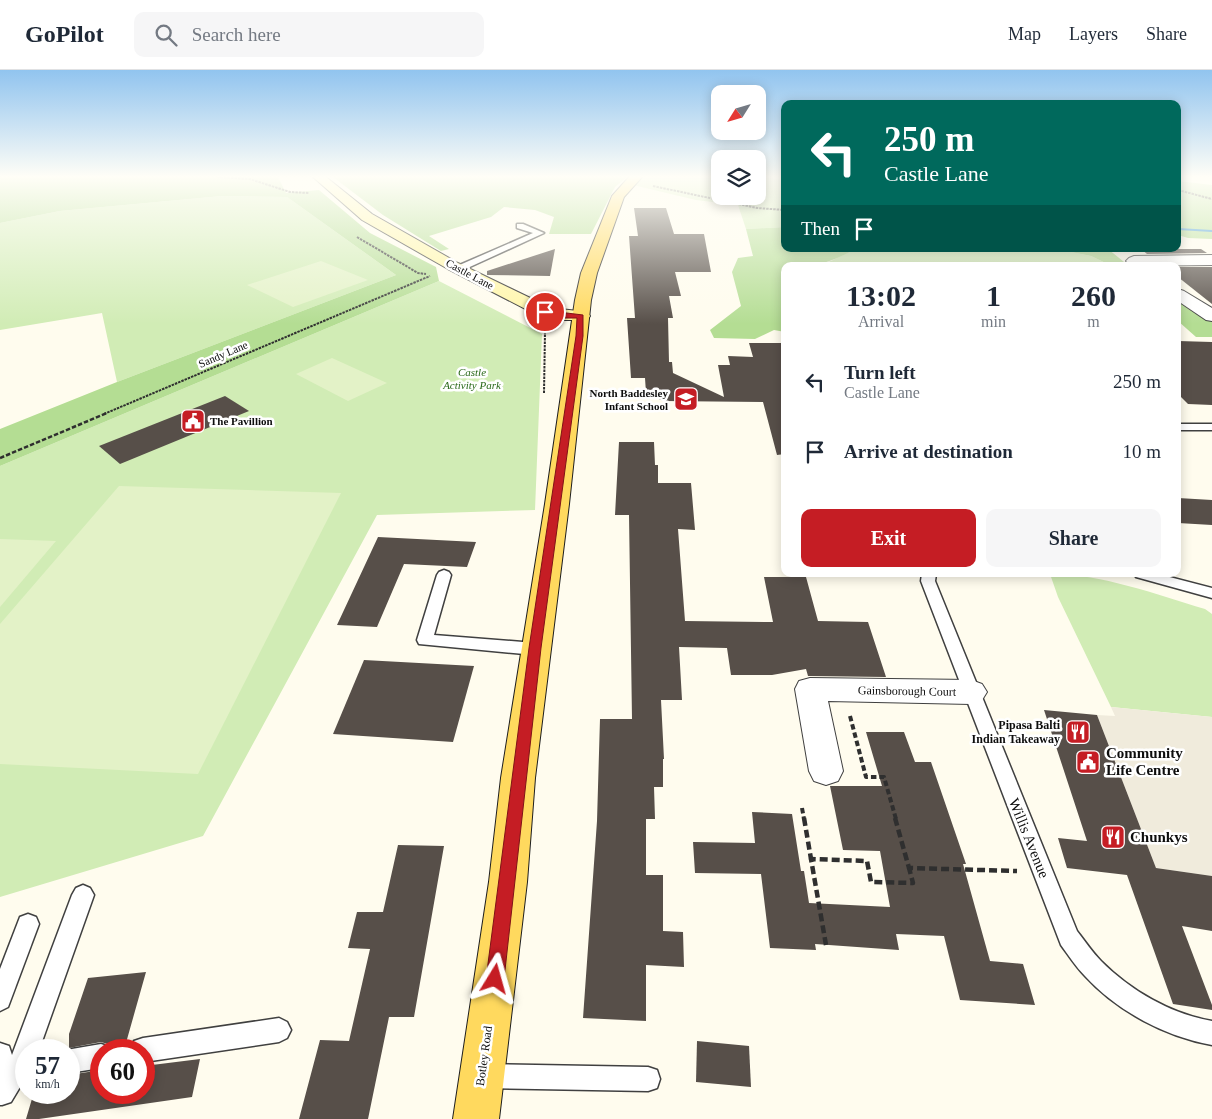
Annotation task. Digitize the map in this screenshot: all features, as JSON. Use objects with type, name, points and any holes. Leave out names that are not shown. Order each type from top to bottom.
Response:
[{"type":"main road","name":"Botley Road","points":[[476,1119],[508,882],[518,778],[580,336],[581,316],[589,273],[607,226]]},
{"type":"street","name":"Castle Lane","points":[[382,226],[458,269],[545,312],[558,315],[581,316]]},
{"type":"street","points":[[1135,262],[1134,261],[1212,260]]},
{"type":"street","points":[[1181,296],[1212,316]]},
{"type":"street","name":"Gainsborough Court","points":[[826,771],[810,689],[971,692]]},
{"type":"lane","points":[[458,269],[540,233],[520,226]]},
{"type":"lane","points":[[1181,427],[1212,427]]},
{"type":"lane","points":[[444,575],[424,640],[535,648]]},
{"type":"lane","name":"Willis Avenue","points":[[929,577],[928,581],[971,692],[1069,938],[1093,970],[1126,997],[1164,1018],[1212,1033]]},
{"type":"lane","points":[[1152,577],[1212,593]]},
{"type":"lane","points":[[26,1039],[83,895]]},
{"type":"lane","points":[[0,999],[28,924]]},
{"type":"lane","points":[[155,1048],[279,1030]]},
{"type":"lane","points":[[1,1094],[15,1066]]},
{"type":"lane","points":[[482,1076],[648,1079]]},
{"type":"path","name":"Sandy Lane","points":[[0,458],[432,275],[418,273]]},
{"type":"path","points":[[545,326],[544,420],[564,441]]},
{"type":"path","name":"Gainsborough Court","points":[[843,689],[866,777],[884,777],[909,868]]},
{"type":"path","points":[[802,808],[826,945]]},
{"type":"path","points":[[811,859],[867,861],[871,882],[912,883],[909,868],[1042,872]]},
{"type":"green space","points":[[0,226],[327,226],[396,275],[117,382],[102,313],[0,330]]},
{"type":"green space","points":[[327,226],[362,226],[370,233],[436,267],[439,281],[0,466],[0,429],[396,275]]},
{"type":"green space","points":[[401,226],[462,226],[429,236],[449,249],[441,251]]},
{"type":"green space","points":[[551,226],[595,226],[591,234],[549,234]]},
{"type":"green space","points":[[745,226],[781,226],[746,229]]},
{"type":"green space","points":[[1181,226],[1212,226],[1212,239],[1181,236]]},
{"type":"green space","points":[[781,227],[781,252],[849,252],[825,262],[781,262],[781,331],[774,330],[755,339],[714,338],[710,330],[741,306],[732,272],[738,258],[753,256],[746,229]]},
{"type":"green space","points":[[849,252],[1071,252],[1091,256],[1104,262],[828,262]]},
{"type":"green space","points":[[1071,252],[1112,252],[1124,262],[1104,262],[1091,256]]},
{"type":"green space","points":[[321,261],[368,280],[293,307],[247,285]]},
{"type":"green space","name":"Castle Activity Park","points":[[439,281],[542,334],[535,510],[377,515],[203,836],[0,897],[0,466]]},
{"type":"green space","points":[[1181,302],[1196,313],[1212,320],[1212,337],[1196,337],[1181,324]]},
{"type":"green space","points":[[332,358],[387,383],[348,401],[296,374]]},
{"type":"green space","points":[[119,486],[341,493],[198,774],[0,764],[0,624]]},
{"type":"green space","points":[[0,539],[56,541],[0,607]]},
{"type":"green space","points":[[1051,577],[1089,577],[1148,591],[1205,609],[1212,614],[1212,717],[1111,707],[1058,597]]},
{"type":"shaded area","points":[[1111,707],[1212,717],[1212,876],[1156,868],[1097,715],[1115,716]]},
{"type":"building","points":[[637,226],[672,226],[674,234],[704,234],[711,272],[675,272],[681,296],[669,296],[673,318],[668,318],[669,362],[672,362],[673,373],[724,397],[718,365],[730,365],[728,356],[753,357],[749,343],[781,343],[781,454],[777,455],[763,402],[663,401],[646,393],[645,378],[631,378],[627,318],[635,318],[629,236],[638,236]]},
{"type":"building","points":[[555,249],[550,276],[487,275],[487,271]]},
{"type":"building","points":[[1181,249],[1201,249],[1207,253],[1147,254],[1145,252],[1181,252]]},
{"type":"building","points":[[1181,267],[1212,267],[1212,304],[1181,279]]},
{"type":"building","points":[[1181,341],[1212,342],[1212,405],[1188,404],[1181,397]]},
{"type":"building","name":"The Pavillion","points":[[225,396],[249,411],[120,464],[99,446]]},
{"type":"building","points":[[619,442],[654,442],[655,465],[658,465],[658,483],[691,483],[695,530],[678,529],[685,621],[773,622],[764,577],[806,577],[818,621],[868,622],[886,677],[808,676],[806,669],[772,675],[731,675],[727,648],[679,647],[682,700],[661,700],[664,759],[663,787],[654,787],[655,819],[646,819],[646,875],[663,875],[663,931],[683,932],[684,967],[646,965],[646,1021],[583,1018],[597,821],[600,719],[632,719],[629,515],[615,515]]},
{"type":"building","points":[[1181,498],[1212,500],[1212,525],[1181,523]]},
{"type":"building","points":[[378,537],[476,542],[467,567],[404,564],[377,627],[337,625]]},
{"type":"building","points":[[364,660],[474,666],[453,742],[333,734]]},
{"type":"building","points":[[1044,710],[1097,715],[1156,868],[1212,876],[1212,931],[1182,926],[1212,1005],[1212,1010],[1173,1004],[1127,875],[1067,868],[1058,838],[1087,841]]},
{"type":"building","points":[[866,732],[904,732],[915,762],[931,762],[966,864],[963,864],[990,961],[1023,964],[1035,1005],[960,1000],[944,936],[896,934],[899,950],[815,944],[816,950],[770,948],[761,874],[695,873],[693,842],[755,843],[752,812],[792,814],[801,871],[804,871],[809,903],[890,907],[880,851],[843,850],[830,786],[882,786]]},
{"type":"building","points":[[398,845],[444,846],[414,1017],[389,1017],[368,1119],[299,1119],[320,1040],[349,1041],[370,949],[348,948],[357,912],[383,912]]},
{"type":"building","points":[[146,972],[127,1039],[90,1039],[90,1044],[80,1046],[80,1039],[69,1039],[88,978]]},
{"type":"building","points":[[697,1041],[749,1046],[751,1087],[696,1082]]},
{"type":"building","points":[[200,1059],[192,1097],[155,1102],[155,1065]]},
{"type":"building","points":[[90,1072],[90,1104],[143,1104],[39,1119],[26,1119],[30,1104],[80,1104],[80,1073]]},
{"type":"waterway","points":[[1181,229],[1212,231]]},
{"type":"place","name":"North Baddesley Infant School","points":[[686,399]]},
{"type":"place","name":"The Pavillion","points":[[193,421]]},
{"type":"place","name":"Pipasa Balti Indian Takeaway","points":[[1078,732]]},
{"type":"place","name":"Community Life Centre","points":[[1088,762]]},
{"type":"place","name":"Chunkys","points":[[1113,837]]},
{"type":"route","points":[[495,979],[535,648],[580,336],[581,316],[558,315],[545,312]]}]
